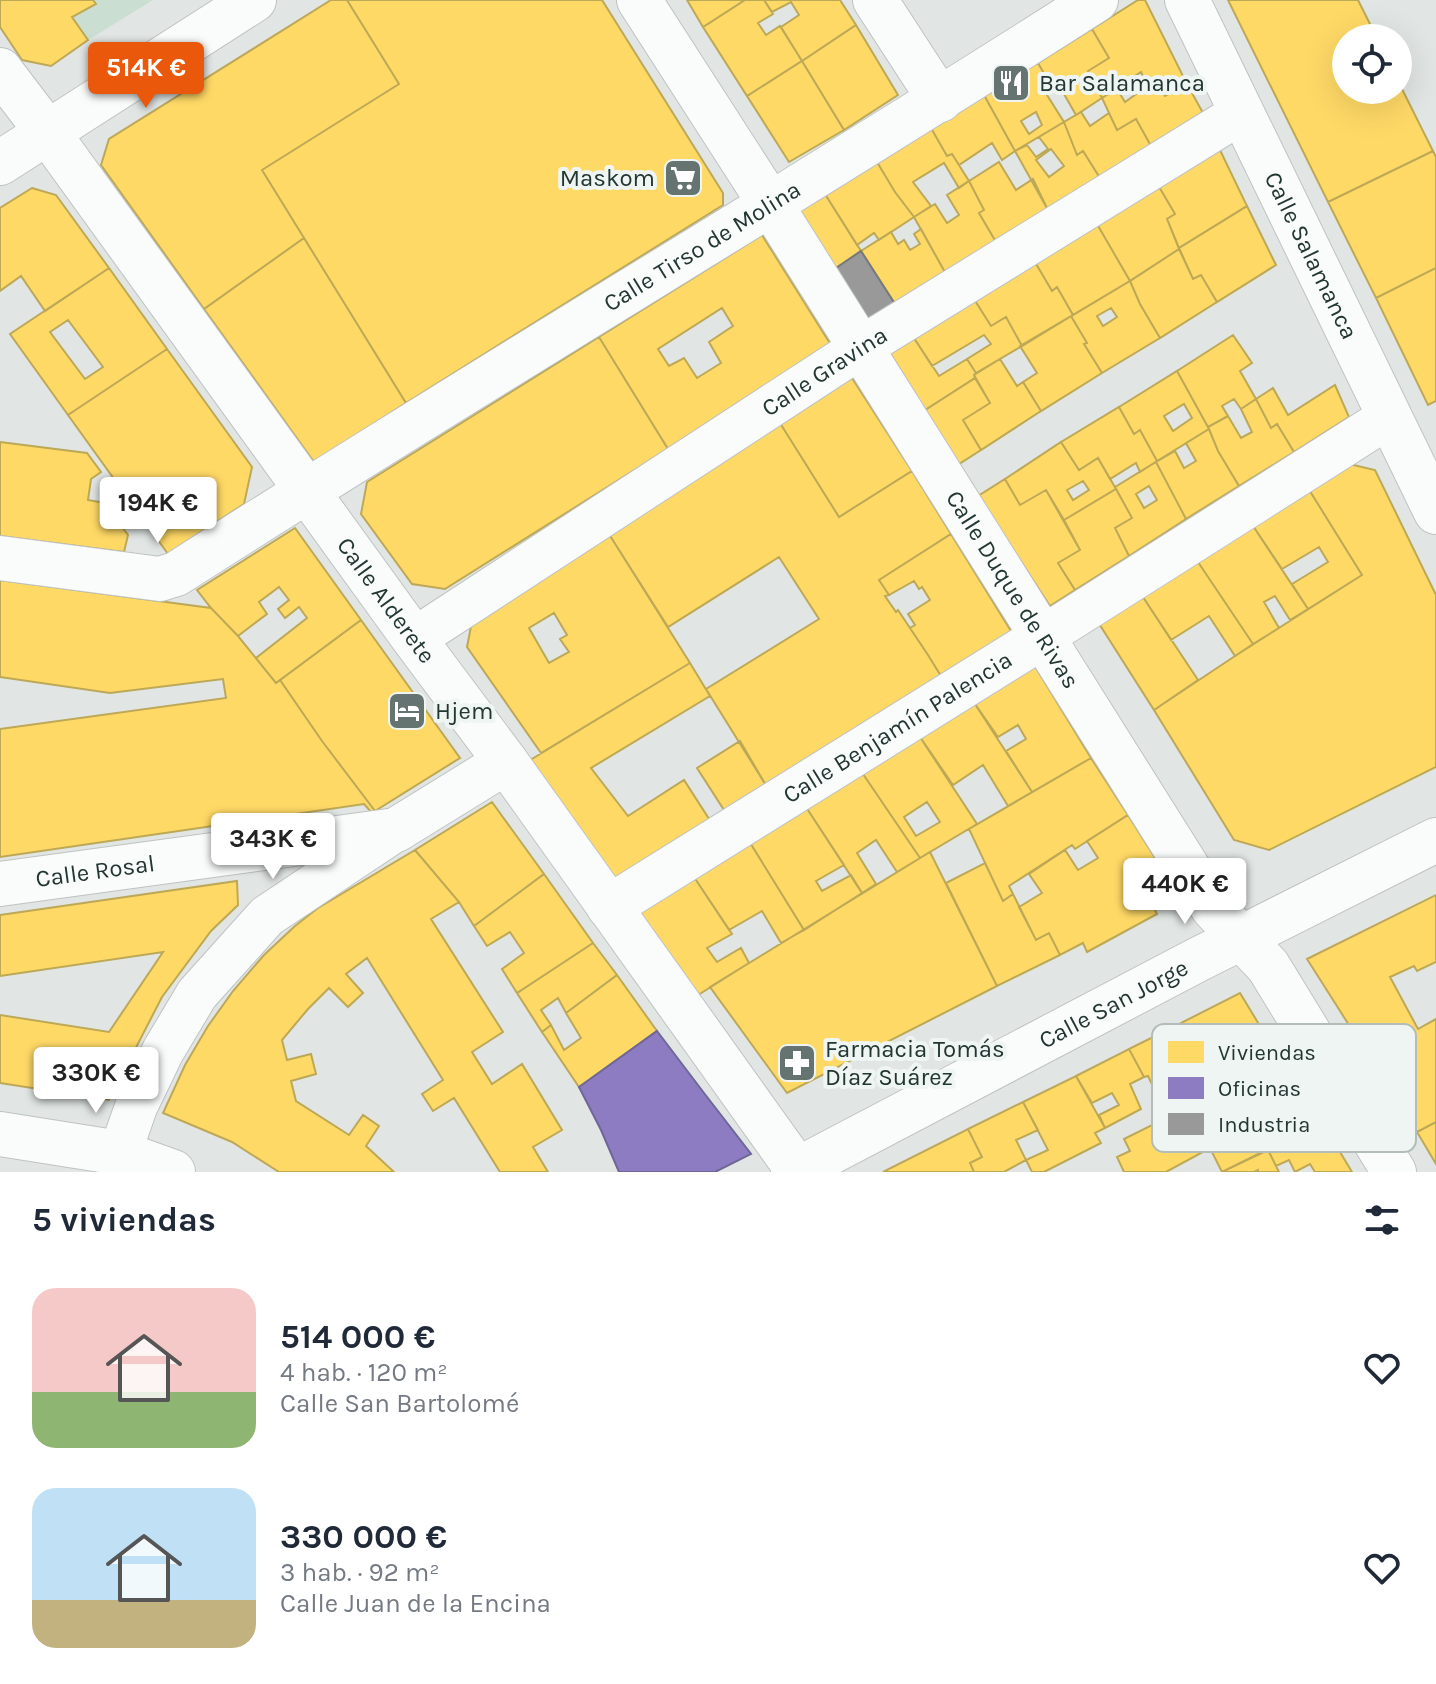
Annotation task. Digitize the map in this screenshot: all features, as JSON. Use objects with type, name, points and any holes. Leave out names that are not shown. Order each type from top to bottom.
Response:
[{"type":"street","points":[[0,163],[254,0]]},
{"type":"street","name":"Calle Duque de Rivas","points":[[639,0],[1044,636],[1213,908],[1268,966],[1303,1024]]},
{"type":"street","points":[[875,0],[940,100]]},
{"type":"street","name":"Calle Tirso de Molina","points":[[0,558],[160,579],[176,574],[1096,0]]},
{"type":"street","name":"Calle Salamanca","points":[[1187,0],[1436,512]]},
{"type":"street","name":"Calle Alderete","points":[[0,70],[506,762],[796,1171]]},
{"type":"street","name":"Calle Gravina","points":[[414,639],[860,348],[1241,113]]},
{"type":"street","name":"Calle Benjamín Palencia","points":[[609,907],[1389,417]]},
{"type":"street","name":"Calle Rosal","points":[[0,884],[396,830],[506,762]]},
{"type":"street","points":[[120,1153],[136,1107],[163,1051],[197,994],[267,916],[396,830]]},
{"type":"street","name":"Calle San Jorge","points":[[796,1171],[1436,840]]},
{"type":"street","points":[[0,1134],[120,1153],[173,1172]]},
{"type":"street","name":"Calle Duque de Rivas","points":[[1382,1152],[1394,1172]]},
{"type":"green space","points":[[93,0],[153,0],[88,40],[72,17],[95,4]]},
{"type":"building: Viviendas","points":[[0,0],[93,0],[96,4],[72,17],[88,40],[51,66],[22,60],[0,27]]},
{"type":"building: Viviendas","points":[[331,0],[347,0],[399,84],[262,170],[304,238],[204,309],[101,165],[109,139]]},
{"type":"building: Viviendas","points":[[347,0],[602,0],[723,193],[723,205],[406,403],[262,170],[399,84]]},
{"type":"building: Viviendas","points":[[687,0],[745,0],[703,27]]},
{"type":"building: Viviendas","points":[[745,0],[764,0],[773,14],[758,23],[766,35],[780,26],[802,61],[747,96],[703,27]]},
{"type":"building: Viviendas","points":[[764,0],[840,0],[856,25],[802,61],[781,27],[799,15],[791,2],[772,12]]},
{"type":"building: Viviendas","points":[[1138,0],[1145,0],[1187,84],[1165,96],[1156,80],[1148,87],[1141,72],[1102,98],[1088,71],[1109,58],[1092,29]]},
{"type":"building: Viviendas","points":[[1228,0],[1358,0],[1370,24],[1332,24],[1332,104],[1410,104],[1433,151],[1328,202]]},
{"type":"building: Viviendas","points":[[856,25],[898,95],[844,130],[802,61]]},
{"type":"building: Viviendas","points":[[1092,29],[1109,58],[1088,71],[1102,98],[1076,115],[1060,87],[1054,91],[1038,63]]},
{"type":"building: Viviendas","points":[[802,61],[844,130],[789,162],[747,96]]},
{"type":"building: Viviendas","points":[[1038,63],[1054,91],[1047,95],[1064,122],[1015,151],[984,95]],"holes":[[[1036,112],[1042,125],[1029,134],[1021,121]]]},
{"type":"building: Viviendas","points":[[1156,80],[1165,96],[1187,84],[1203,113],[1151,146],[1136,119],[1117,130],[1102,98],[1117,89],[1125,102]]},
{"type":"building: Viviendas","points":[[984,95],[1015,151],[1002,160],[992,143],[959,165],[952,154],[947,156],[931,128]]},
{"type":"building: Viviendas","points":[[1081,112],[1090,126],[1109,113],[1117,130],[1136,119],[1151,146],[1100,178],[1083,151],[1077,155],[1064,122]]},
{"type":"building: Viviendas","points":[[1064,122],[1077,155],[1083,151],[1100,178],[1048,210],[1015,151],[1027,145],[1036,157],[1048,149],[1039,137]],"holes":[[[1051,149],[1064,166],[1049,177],[1036,160]]]},
{"type":"building: Viviendas","points":[[931,128],[947,156],[952,154],[969,181],[959,188],[944,163],[913,182],[931,206],[914,217],[877,162]]},
{"type":"building: Viviendas","points":[[1219,148],[1247,206],[1179,248],[1167,219],[1175,214],[1158,185]]},
{"type":"building: Viviendas","points":[[1433,151],[1436,157],[1436,268],[1376,298],[1328,202]]},
{"type":"building: Viviendas","points":[[877,162],[914,217],[879,240],[874,233],[857,245],[825,194]]},
{"type":"building: Viviendas","points":[[999,162],[1016,190],[1033,179],[1048,210],[996,242],[979,213],[984,210],[969,181]]},
{"type":"building: Viviendas","points":[[969,181],[984,210],[979,213],[996,242],[946,274],[914,217],[935,204],[947,223],[959,215],[947,195]]},
{"type":"building: Viviendas","points":[[1158,185],[1175,214],[1167,219],[1179,249],[1130,281],[1097,224]]},
{"type":"building: Viviendas","points":[[32,188],[56,195],[109,268],[45,311],[21,276],[0,291],[0,208]]},
{"type":"building: Viviendas","points":[[825,194],[861,251],[836,268],[799,210]]},
{"type":"building: Viviendas","points":[[1247,206],[1276,265],[1217,302],[1201,275],[1193,279],[1179,248]]},
{"type":"building: Viviendas","points":[[1097,224],[1130,281],[1073,315],[1057,287],[1052,291],[1035,262]]},
{"type":"building: Viviendas","points":[[921,229],[946,274],[895,304],[861,251],[891,232],[898,244],[904,240],[910,250],[920,244],[914,234]]},
{"type":"building: Viviendas","points":[[762,235],[831,345],[668,449],[599,337]],"holes":[[[722,308],[733,326],[709,342],[721,363],[697,378],[684,358],[669,366],[658,349]]]},
{"type":"building: Viviendas","points":[[304,238],[406,403],[314,462],[204,309]]},
{"type":"building: Viviendas","points":[[1179,249],[1193,279],[1201,275],[1217,302],[1160,338],[1130,281]]},
{"type":"building: Viviendas","points":[[1035,262],[1052,291],[1057,287],[1073,315],[1022,346],[1006,317],[991,326],[974,299]]},
{"type":"building: Viviendas","points":[[109,268],[167,349],[68,415],[10,334]],"holes":[[[68,320],[103,367],[85,379],[50,332]]]},
{"type":"building: Viviendas","points":[[1436,268],[1436,401],[1428,405],[1376,298]]},
{"type":"building: Viviendas","points":[[1130,281],[1160,338],[1102,373],[1071,316]],"holes":[[[1111,308],[1117,317],[1103,326],[1097,316]]]},
{"type":"building: Viviendas","points":[[974,299],[991,326],[1006,317],[1022,346],[976,373],[967,359],[991,344],[984,335],[932,366],[914,338]]},
{"type":"building: Viviendas","points":[[1071,316],[1102,373],[1041,411],[1023,382],[1037,373],[1020,346]]},
{"type":"building: Viviendas","points":[[1233,335],[1252,363],[1240,371],[1256,399],[1241,409],[1234,399],[1222,406],[1228,416],[1208,427],[1177,371]]},
{"type":"building: Viviendas","points":[[599,337],[668,449],[445,589],[412,584],[361,514],[367,482]]},
{"type":"building: Viviendas","points":[[914,338],[939,376],[967,359],[976,373],[975,378],[925,410],[890,353]]},
{"type":"building: Viviendas","points":[[167,349],[252,467],[244,504],[168,554],[68,415]]},
{"type":"building: Viviendas","points":[[1000,359],[1017,386],[1023,382],[1041,411],[981,450],[963,420],[990,403],[974,375]]},
{"type":"building: Viviendas","points":[[1177,371],[1209,429],[1157,461],[1140,430],[1134,434],[1119,407]],"holes":[[[1184,404],[1192,418],[1173,431],[1164,416]]]},
{"type":"building: Viviendas","points":[[852,378],[912,471],[839,517],[780,423]]},
{"type":"building: Viviendas","points":[[975,378],[990,403],[963,420],[981,450],[959,464],[925,410]]},
{"type":"building: Viviendas","points":[[1335,385],[1349,417],[1294,452],[1277,424],[1271,428],[1256,399],[1273,388],[1288,415]]},
{"type":"building: Viviendas","points":[[1256,399],[1271,428],[1277,424],[1294,452],[1239,486],[1208,427],[1228,416],[1241,438],[1252,432],[1241,409]]},
{"type":"building: Viviendas","points":[[1119,407],[1134,434],[1140,430],[1157,461],[1140,472],[1136,463],[1110,479],[1098,458],[1079,470],[1061,442]]},
{"type":"building: Viviendas","points":[[780,423],[839,517],[912,471],[951,534],[879,580],[889,595],[885,596],[896,612],[898,610],[941,676],[767,787],[706,689],[819,619],[779,557],[668,627],[607,531]]},
{"type":"building: Viviendas","points":[[1209,429],[1239,486],[1186,519],[1156,462],[1175,451],[1184,468],[1196,461],[1186,443]]},
{"type":"building: Viviendas","points":[[0,442],[87,453],[101,472],[91,479],[88,500],[99,502],[114,491],[126,507],[113,515],[128,535],[124,552],[0,536]]},
{"type":"building: Viviendas","points":[[1061,442],[1079,470],[1098,458],[1116,489],[1064,520],[1046,490],[1020,505],[1005,479]],"holes":[[[1083,481],[1089,490],[1073,500],[1067,490]]]},
{"type":"building: Viviendas","points":[[1156,462],[1186,519],[1129,556],[1115,528],[1132,518],[1115,487]],"holes":[[[1149,486],[1157,500],[1144,508],[1136,494]]]},
{"type":"building: Viviendas","points":[[1345,463],[1375,470],[1436,595],[1436,767],[1269,850],[1234,840],[1154,710],[1362,575],[1308,488]]},
{"type":"building: Viviendas","points":[[1005,479],[1020,505],[1046,490],[1080,550],[1058,563],[1075,590],[1050,606],[978,496]]},
{"type":"building: Viviendas","points":[[1308,488],[1362,575],[1308,609],[1292,584],[1328,562],[1319,547],[1282,569],[1251,523]]},
{"type":"building: Viviendas","points":[[1116,489],[1132,518],[1115,528],[1129,556],[1075,590],[1058,563],[1080,550],[1064,520]]},
{"type":"building: Viviendas","points":[[1251,523],[1308,609],[1290,620],[1275,596],[1264,602],[1279,628],[1253,644],[1196,559]]},
{"type":"building: Viviendas","points":[[295,528],[361,620],[276,683],[256,658],[307,618],[299,607],[285,618],[278,609],[289,600],[279,587],[259,602],[267,614],[238,636],[197,590]]},
{"type":"building: Viviendas","points":[[607,531],[690,663],[541,753],[467,647],[473,616]],"holes":[[[554,613],[567,635],[560,639],[569,652],[549,663],[529,628]]]},
{"type":"building: Viviendas","points":[[951,534],[1011,631],[941,676],[910,628],[915,625],[908,614],[930,600],[922,587],[919,589],[914,581],[889,595],[879,580]]},
{"type":"building: Viviendas","points":[[1196,559],[1253,644],[1235,656],[1209,616],[1171,640],[1141,594]]},
{"type":"building: Viviendas","points":[[0,580],[211,608],[276,683],[280,680],[375,811],[372,813],[364,804],[0,857],[0,729],[226,698],[223,679],[110,693],[0,677]]},
{"type":"building: Viviendas","points":[[1141,594],[1198,680],[1154,710],[1098,622]]},
{"type":"building: Viviendas","points":[[361,620],[460,758],[375,811],[280,680]]},
{"type":"building: Viviendas","points":[[690,663],[710,696],[591,768],[628,816],[684,780],[711,822],[614,884],[527,762]]},
{"type":"building: Viviendas","points":[[1033,663],[1091,758],[1032,792],[1006,751],[1026,739],[1018,725],[998,737],[973,701]]},
{"type":"building: Viviendas","points":[[973,701],[1032,792],[1008,806],[983,765],[953,785],[918,734]]},
{"type":"building: Viviendas","points":[[918,734],[977,824],[920,858],[861,771]],"holes":[[[927,802],[940,822],[916,836],[904,817]]]},
{"type":"building: Viviendas","points":[[740,741],[767,787],[726,813],[697,768]]},
{"type":"building: Viviendas","points":[[1091,758],[1128,815],[1075,849],[1072,845],[1009,886],[1013,894],[1003,901],[969,829]]},
{"type":"building: Viviendas","points":[[861,771],[920,858],[897,872],[876,840],[857,853],[876,884],[862,893],[806,807]]},
{"type":"building: Viviendas","points":[[492,802],[544,874],[474,926],[459,902],[415,850]]},
{"type":"building: Viviendas","points":[[806,807],[844,865],[816,881],[822,891],[851,875],[862,893],[804,930],[749,841]]},
{"type":"building: Viviendas","points":[[1128,815],[1176,891],[1152,904],[1157,914],[1087,952],[1083,943],[1060,955],[1049,933],[1036,940],[1019,907],[1042,893],[1029,874],[1065,850],[1078,870],[1098,858],[1087,841]]},
{"type":"building: Viviendas","points":[[749,841],[804,930],[781,943],[762,911],[729,930],[694,877]]},
{"type":"building: Viviendas","points":[[415,850],[459,902],[431,919],[503,1032],[472,1052],[492,1084],[522,1064],[562,1130],[533,1147],[548,1172],[500,1172],[454,1098],[433,1111],[422,1094],[443,1080],[367,958],[346,974],[363,993],[348,1007],[329,988],[282,1040],[287,1060],[311,1054],[316,1074],[291,1081],[296,1101],[349,1135],[363,1115],[379,1126],[366,1146],[394,1172],[279,1172],[232,1142],[163,1113],[185,1065],[208,1026],[264,955],[318,908]]},
{"type":"building: Viviendas","points":[[930,852],[997,986],[787,1093],[710,987]]},
{"type":"building: Viviendas","points":[[985,863],[1003,901],[1013,894],[1036,940],[1049,933],[1060,955],[997,986],[946,883]]},
{"type":"building: Viviendas","points":[[544,874],[593,943],[517,993],[502,969],[524,953],[510,932],[487,946],[474,926]]},
{"type":"building: Viviendas","points":[[694,877],[732,934],[707,948],[717,962],[741,948],[749,963],[695,997],[636,914]]},
{"type":"building: Viviendas","points":[[237,881],[238,905],[211,931],[162,997],[109,1100],[0,1083],[0,1015],[109,1032],[163,952],[0,976],[0,915]]},
{"type":"building: Viviendas","points":[[1436,895],[1436,962],[1417,971],[1414,966],[1390,977],[1415,1024],[1348,1024],[1307,959]]},
{"type":"building: Viviendas","points":[[593,943],[617,975],[566,1013],[558,998],[541,1010],[551,1025],[542,1032],[517,993]]},
{"type":"building: Viviendas","points":[[617,975],[657,1031],[579,1087],[542,1032],[551,1025],[564,1050],[581,1038],[566,1013]]},
{"type":"building: Viviendas","points":[[1240,993],[1259,1024],[1184,1024]]},
{"type":"building: Viviendas","points":[[1436,1019],[1436,1122],[1417,1132],[1416,1025],[1418,1029]]},
{"type":"building: Viviendas","points":[[1152,1038],[1152,1084],[1148,1076],[1144,1077],[1129,1049]]},
{"type":"building: Viviendas","points":[[1129,1049],[1144,1077],[1130,1084],[1141,1109],[1105,1128],[1099,1115],[1119,1105],[1112,1093],[1092,1103],[1076,1076]]},
{"type":"building: Viviendas","points":[[1076,1076],[1105,1128],[1095,1133],[1101,1143],[1044,1172],[1032,1172],[1026,1160],[1048,1150],[1023,1102]]},
{"type":"building: Viviendas","points":[[1023,1102],[1038,1130],[1016,1140],[1026,1160],[1004,1172],[974,1172],[970,1163],[982,1157],[968,1129]]},
{"type":"building: Viviendas","points":[[1436,1122],[1436,1164],[1417,1132]]},
{"type":"building: Viviendas","points":[[1152,1125],[1152,1152],[1203,1152],[1166,1172],[1124,1172],[1117,1157],[1130,1151],[1124,1139]]},
{"type":"building: Viviendas","points":[[968,1129],[982,1157],[970,1163],[974,1172],[883,1172]]},
{"type":"building: Viviendas","points":[[1212,1152],[1262,1152],[1222,1172]]},
{"type":"building: Viviendas","points":[[1269,1152],[1340,1152],[1352,1172],[1315,1172],[1310,1164],[1295,1172],[1289,1160],[1276,1166]]},
{"type":"building: Viviendas","points":[[1269,1152],[1279,1172],[1258,1170],[1222,1172]]},
{"type":"building: Oficinas","points":[[657,1031],[751,1154],[715,1172],[619,1172],[579,1087]]},
{"type":"building: Industria","points":[[861,251],[895,304],[870,321],[836,268]]},
{"type":"place","name":"Bar Salamanca","points":[[1011,83]]},
{"type":"place","name":"Maskom","points":[[683,178]]},
{"type":"place","name":"Hjem","points":[[407,711]]},
{"type":"place","name":"Farmacia Tomás Díaz Suárez","points":[[797,1063]]}]
